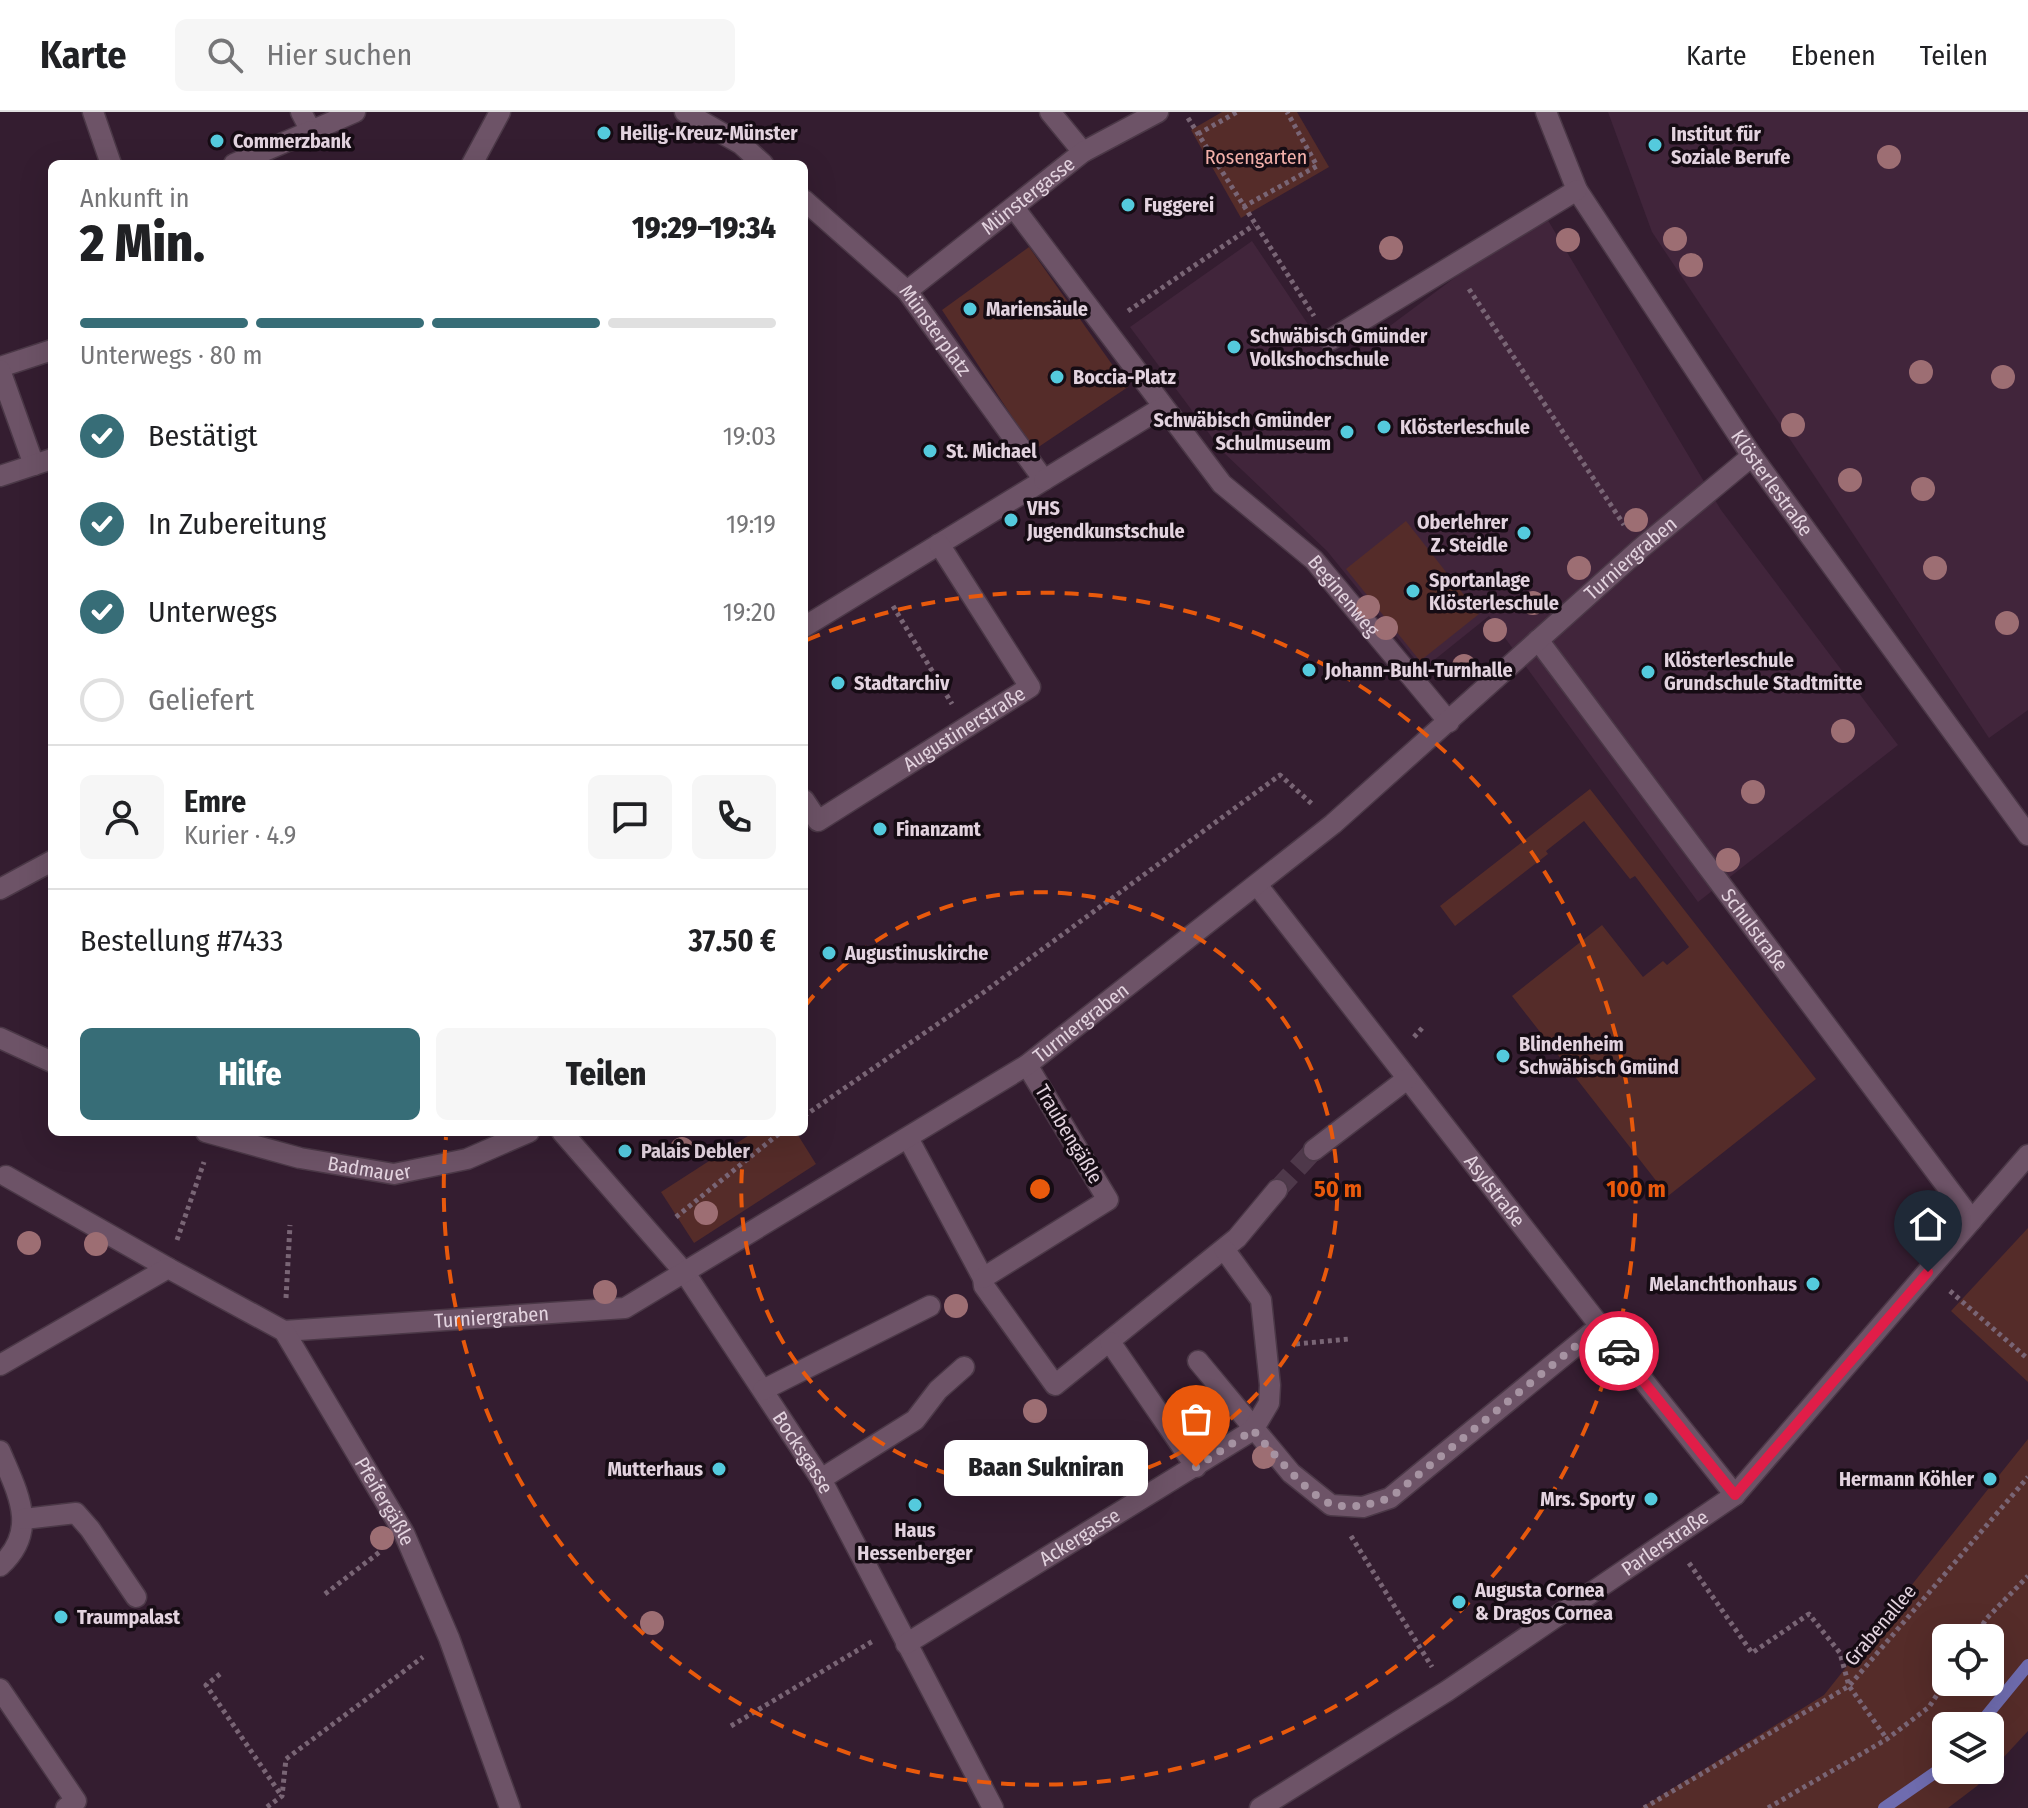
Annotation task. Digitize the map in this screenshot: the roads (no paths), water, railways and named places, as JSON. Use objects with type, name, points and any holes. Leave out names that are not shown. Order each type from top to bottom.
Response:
[{"type":"street","points":[[93,112],[110,160]]},
{"type":"street","points":[[301,112],[311,131]]},
{"type":"street","points":[[243,160],[355,112]]},
{"type":"street","points":[[474,160],[500,112]]},
{"type":"street","points":[[685,112],[741,144],[759,160]]},
{"type":"street","points":[[1050,112],[1083,152]]},
{"type":"street","name":"Münstergasse","points":[[907,291],[1015,209],[1083,152],[1158,112]]},
{"type":"street","name":"Klösterlestraße","points":[[1546,112],[1577,190],[1752,456],[2028,835]]},
{"type":"street","points":[[1330,340],[1577,190]]},
{"type":"street","name":"Münsterplatz","points":[[808,204],[907,291],[1044,480]]},
{"type":"street","points":[[808,625],[1163,407],[1015,209]]},
{"type":"street","points":[[0,476],[43,462],[0,368],[48,351]]},
{"type":"street","name":"Beginenweg","points":[[1163,407],[1222,484],[1314,560],[1449,722]]},
{"type":"street","name":"Turniergraben","points":[[284,1331],[625,1308],[685,1273],[1027,1065],[1333,824],[1640,549],[1752,456]]},
{"type":"street","name":"Augustinerstraße","points":[[808,806],[818,821],[1030,687],[939,544]]},
{"type":"street","name":"Schulstraße","points":[[1538,640],[1972,1220]]},
{"type":"street","points":[[0,889],[48,863]]},
{"type":"street","name":"Asylstraße","points":[[1258,886],[1735,1495]]},
{"type":"street","points":[[0,1038],[48,1060]]},
{"type":"street","name":"Traubengäßle","points":[[983,1278],[1108,1200],[1027,1065]]},
{"type":"street","points":[[1314,1150],[1407,1079]]},
{"type":"street","name":"Badmauer","points":[[217,1136],[300,1158],[394,1174],[467,1159],[520,1136]]},
{"type":"street","name":"Bocksgasse","points":[[566,1136],[685,1273],[821,1479],[993,1808]]},
{"type":"street","points":[[908,1138],[983,1278],[984,1286],[1055,1385],[1237,1238],[1277,1190]]},
{"type":"street","name":"Parlerstraße","points":[[1260,1808],[1447,1691],[1735,1495],[2028,1155]]},
{"type":"street","points":[[6,1176],[284,1331]]},
{"type":"street","points":[[1224,1249],[1261,1300],[1273,1345],[1269,1403],[1253,1430]]},
{"type":"street","points":[[0,1365],[168,1268]]},
{"type":"street","points":[[763,1390],[930,1306]]},
{"type":"street","points":[[1198,1361],[1291,1473],[1331,1505],[1363,1507],[1390,1498],[1600,1326]]},
{"type":"street","name":"Pfeifergäßle","points":[[284,1331],[409,1530],[510,1808]]},
{"type":"street","points":[[1110,1342],[1196,1467]]},
{"type":"street","points":[[821,1479],[915,1420],[938,1390],[964,1367]]},
{"type":"street","name":"Ackergasse","points":[[902,1635],[1196,1467],[1253,1430]]},
{"type":"street","points":[[0,1451],[24,1519],[21,1540],[0,1566]]},
{"type":"street","points":[[24,1519],[76,1513],[136,1597]]},
{"type":"street","points":[[0,1689],[74,1806]]},
{"type":"waterway","points":[[1989,1712],[2028,1665]]},
{"type":"waterway","points":[[1884,1808],[1932,1775]]},
{"type":"tunnel","points":[[1277,1190],[1314,1150]]},
{"type":"place","name":"Heilig-Kreuz-Münster","points":[[604,133]]},
{"type":"place","name":"Commerzbank","points":[[217,141]]},
{"type":"place","name":"Institut für Soziale Berufe","points":[[1655,145]]},
{"type":"place","name":"Fuggerei","points":[[1128,205]]},
{"type":"place","name":"Mariensäule","points":[[970,309]]},
{"type":"place","name":"Schwäbisch Gmünder Volkshochschule","points":[[1234,347]]},
{"type":"place","name":"Boccia-Platz","points":[[1057,377]]},
{"type":"place","name":"Klösterleschule","points":[[1384,427]]},
{"type":"place","name":"Schwäbisch Gmünder Schulmuseum","points":[[1347,432]]},
{"type":"place","name":"St. Michael","points":[[930,451]]},
{"type":"place","name":"VHS Jugendkunstschule","points":[[1011,520]]},
{"type":"place","name":"Oberlehrer Z. Steidle","points":[[1524,533]]},
{"type":"place","name":"Sportanlage Klösterleschule","points":[[1413,591]]},
{"type":"place","name":"Johann-Buhl-Turnhalle","points":[[1309,670]]},
{"type":"place","name":"Klösterleschule Grundschule Stadtmitte","points":[[1648,672]]},
{"type":"place","name":"Stadtarchiv","points":[[838,683]]},
{"type":"place","name":"Finanzamt","points":[[880,829]]},
{"type":"place","name":"Augustinuskirche","points":[[829,953]]},
{"type":"place","name":"Blindenheim Schwäbisch Gmünd","points":[[1503,1056]]},
{"type":"place","name":"Palais Debler","points":[[625,1151]]},
{"type":"place","name":"Melanchthonhaus","points":[[1813,1284]]},
{"type":"place","name":"Baan Sukniran","points":[[1196,1467]]},
{"type":"place","name":"Mutterhaus","points":[[719,1469]]},
{"type":"place","name":"Hermann Köhler","points":[[1990,1479]]},
{"type":"place","name":"Mrs. Sporty","points":[[1651,1499]]},
{"type":"place","name":"Haus Hessenberger","points":[[915,1505]]},
{"type":"place","name":"Augusta Cornea & Dragos Cornea","points":[[1459,1602]]},
{"type":"place","name":"Traumpalast","points":[[61,1617]]},
{"type":"park label","name":"Rosengarten","points":[[1256,157]]}]
